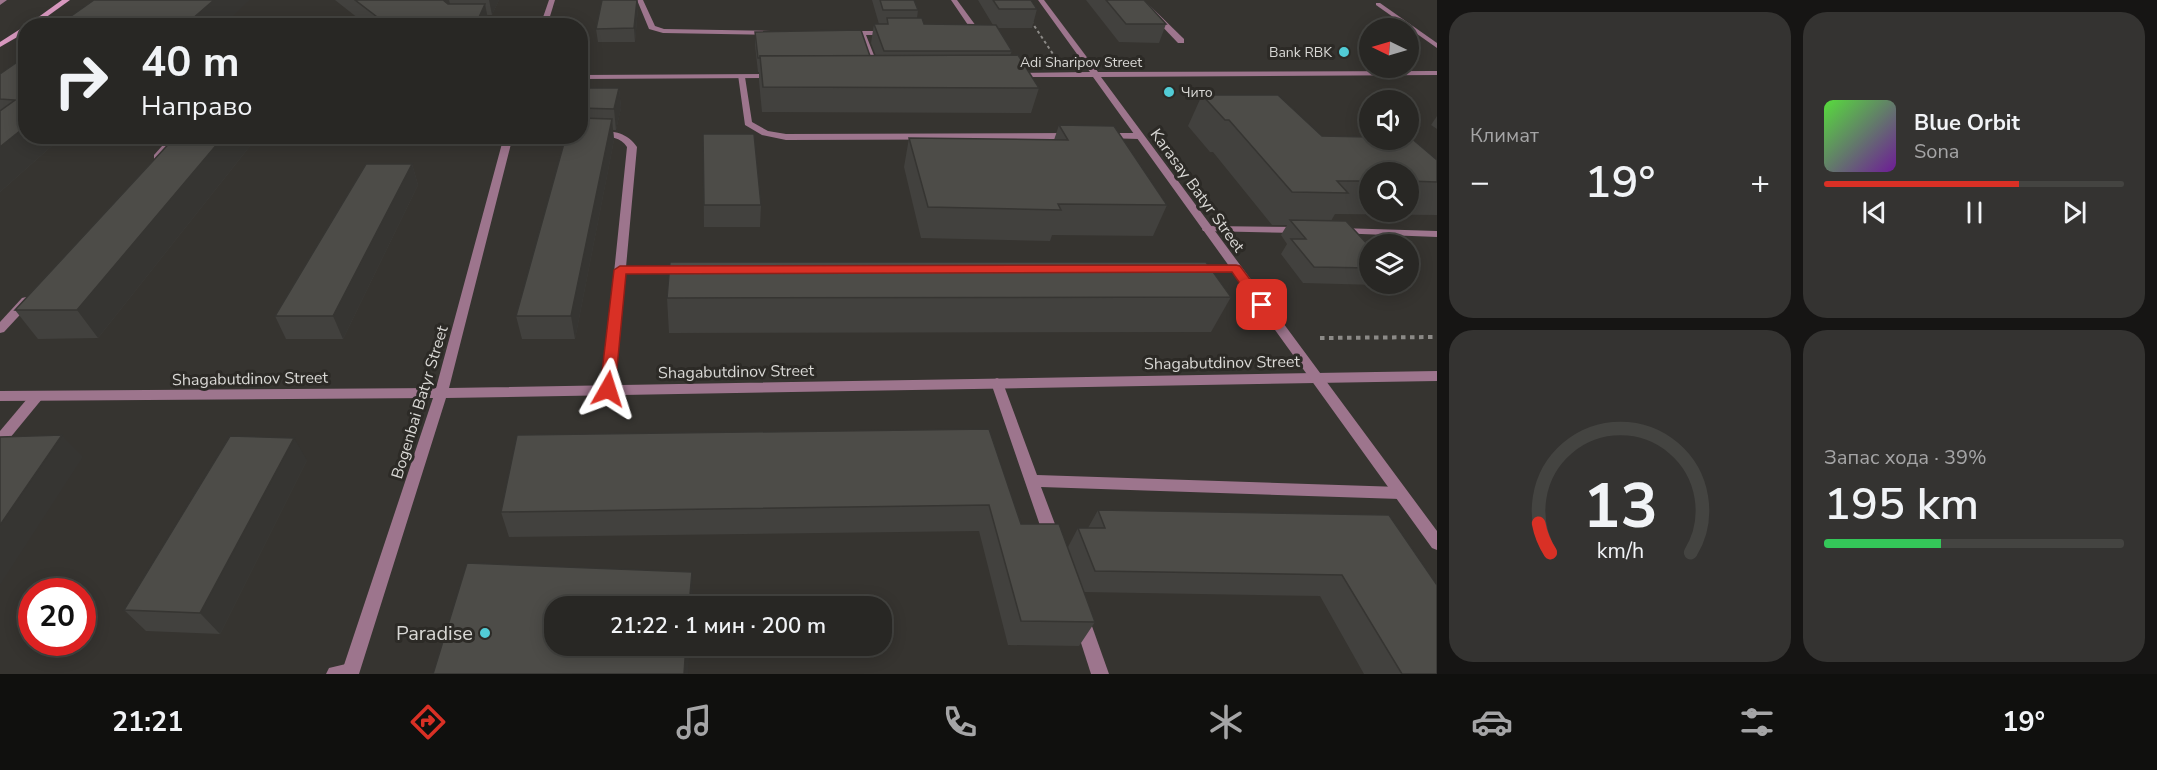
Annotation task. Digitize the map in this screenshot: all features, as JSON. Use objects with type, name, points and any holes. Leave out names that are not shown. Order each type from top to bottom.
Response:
[{"type":"main road","points":[[41,18],[67,0]]},
{"type":"main road","points":[[0,45],[18,33]]},
{"type":"street","points":[[0,3],[4,0]]},
{"type":"street","points":[[545,18],[552,0]]},
{"type":"street","points":[[640,0],[652,27],[663,31],[779,33]]},
{"type":"street","points":[[953,33],[964,31],[972,26],[954,0]]},
{"type":"street","name":"Karasay Batyr Street","points":[[1041,0],[1437,543]]},
{"type":"street","points":[[1140,0],[1181,41]]},
{"type":"street","points":[[1378,4],[1437,46]]},
{"type":"street","points":[[838,33],[897,33]]},
{"type":"street","points":[[862,33],[877,76]]},
{"type":"street","name":"Adi Sharipov Street","points":[[1002,75],[1437,73]]},
{"type":"street","points":[[588,77],[786,76]]},
{"type":"street","points":[[741,77],[748,123],[765,133],[786,137],[1080,136]]},
{"type":"street","points":[[588,134],[613,134],[627,139],[632,147],[608,389]]},
{"type":"street","points":[[1092,136],[1139,136]]},
{"type":"street","points":[[150,165],[172,144]]},
{"type":"street","name":"Bogenbai Batyr Street","points":[[345,673],[441,393],[507,144]]},
{"type":"street","points":[[1207,229],[1308,230]]},
{"type":"street","points":[[1331,231],[1437,234]]},
{"type":"street","points":[[1188,269],[1236,268]]},
{"type":"street","points":[[620,270],[703,270]]},
{"type":"street","points":[[0,328],[32,294]]},
{"type":"street","name":"Shagabutdinov Street","points":[[0,396],[441,393],[1437,376]]},
{"type":"street","points":[[997,382],[1059,556]]},
{"type":"street","points":[[0,440],[38,396]]},
{"type":"street","points":[[1032,481],[1400,493]]},
{"type":"street","points":[[1077,610],[1100,674]]},
{"type":"path","points":[[1029,19],[1067,75]]},
{"type":"path","points":[[1320,338],[1437,337]]},
{"type":"building","points":[[94,0],[214,0],[193,18],[68,18]]},
{"type":"building","points":[[355,0],[443,0],[448,4],[485,4],[479,18],[379,18]]},
{"type":"building","points":[[602,0],[637,0],[634,28],[596,29]]},
{"type":"building","points":[[880,0],[914,0],[918,10],[883,10]]},
{"type":"building","points":[[993,0],[1031,0],[1037,9],[999,9]]},
{"type":"building","points":[[1106,0],[1144,0],[1166,24],[1126,24]]},
{"type":"building","points":[[887,18],[922,18],[924,24],[996,25],[1012,51],[884,51],[874,24],[888,24]]},
{"type":"building","points":[[861,30],[870,56],[760,56],[758,58],[755,32]]},
{"type":"building","points":[[1018,55],[1039,88],[763,87],[760,56]]},
{"type":"building","points":[[18,62],[18,132],[0,147],[0,111],[15,100],[0,99],[0,74]]},
{"type":"building","points":[[588,88],[619,88],[614,109],[588,108]]},
{"type":"building","points":[[1202,95],[1278,95],[1322,136],[1359,137],[1359,150],[1419,150],[1419,145],[1437,160],[1437,182],[1419,181],[1419,162],[1359,162],[1359,181],[1337,181],[1348,193],[1292,192],[1229,120],[1225,120]]},
{"type":"building","points":[[588,118],[612,119],[571,316],[516,316],[564,144],[588,144]]},
{"type":"building","points":[[1059,125],[1114,126],[1167,205],[1058,204],[1061,210],[928,207],[909,138],[1068,140]]},
{"type":"building","points":[[703,134],[754,134],[761,205],[704,205]]},
{"type":"building","points":[[169,144],[217,144],[77,310],[15,310]]},
{"type":"building","points":[[366,164],[412,164],[333,316],[275,316]]},
{"type":"building","points":[[1290,220],[1346,221],[1359,235],[1359,268],[1314,267],[1291,239],[1306,239]]},
{"type":"building","points":[[670,262],[1206,262],[1231,297],[667,298]]},
{"type":"building","points":[[989,429],[1021,524],[1059,524],[1095,622],[1021,621],[989,505],[501,512],[517,435]]},
{"type":"building","points":[[62,435],[0,525],[0,437]]},
{"type":"building","points":[[230,436],[294,438],[200,613],[124,610]]},
{"type":"building","points":[[1098,510],[1389,515],[1437,585],[1437,674],[1402,674],[1342,575],[1095,571],[1078,528],[1105,528]]},
{"type":"building","points":[[467,563],[692,572],[690,596],[544,596],[544,656],[685,656],[684,674],[433,674]]},
{"type":"place","name":"Bank RBK","points":[[1344,52]]},
{"type":"place","name":"Чито","points":[[1169,92]]},
{"type":"place","name":"Paradise","points":[[485,633]]},
{"type":"route","points":[[608,389],[620,270],[1236,268],[1262,305]]}]
